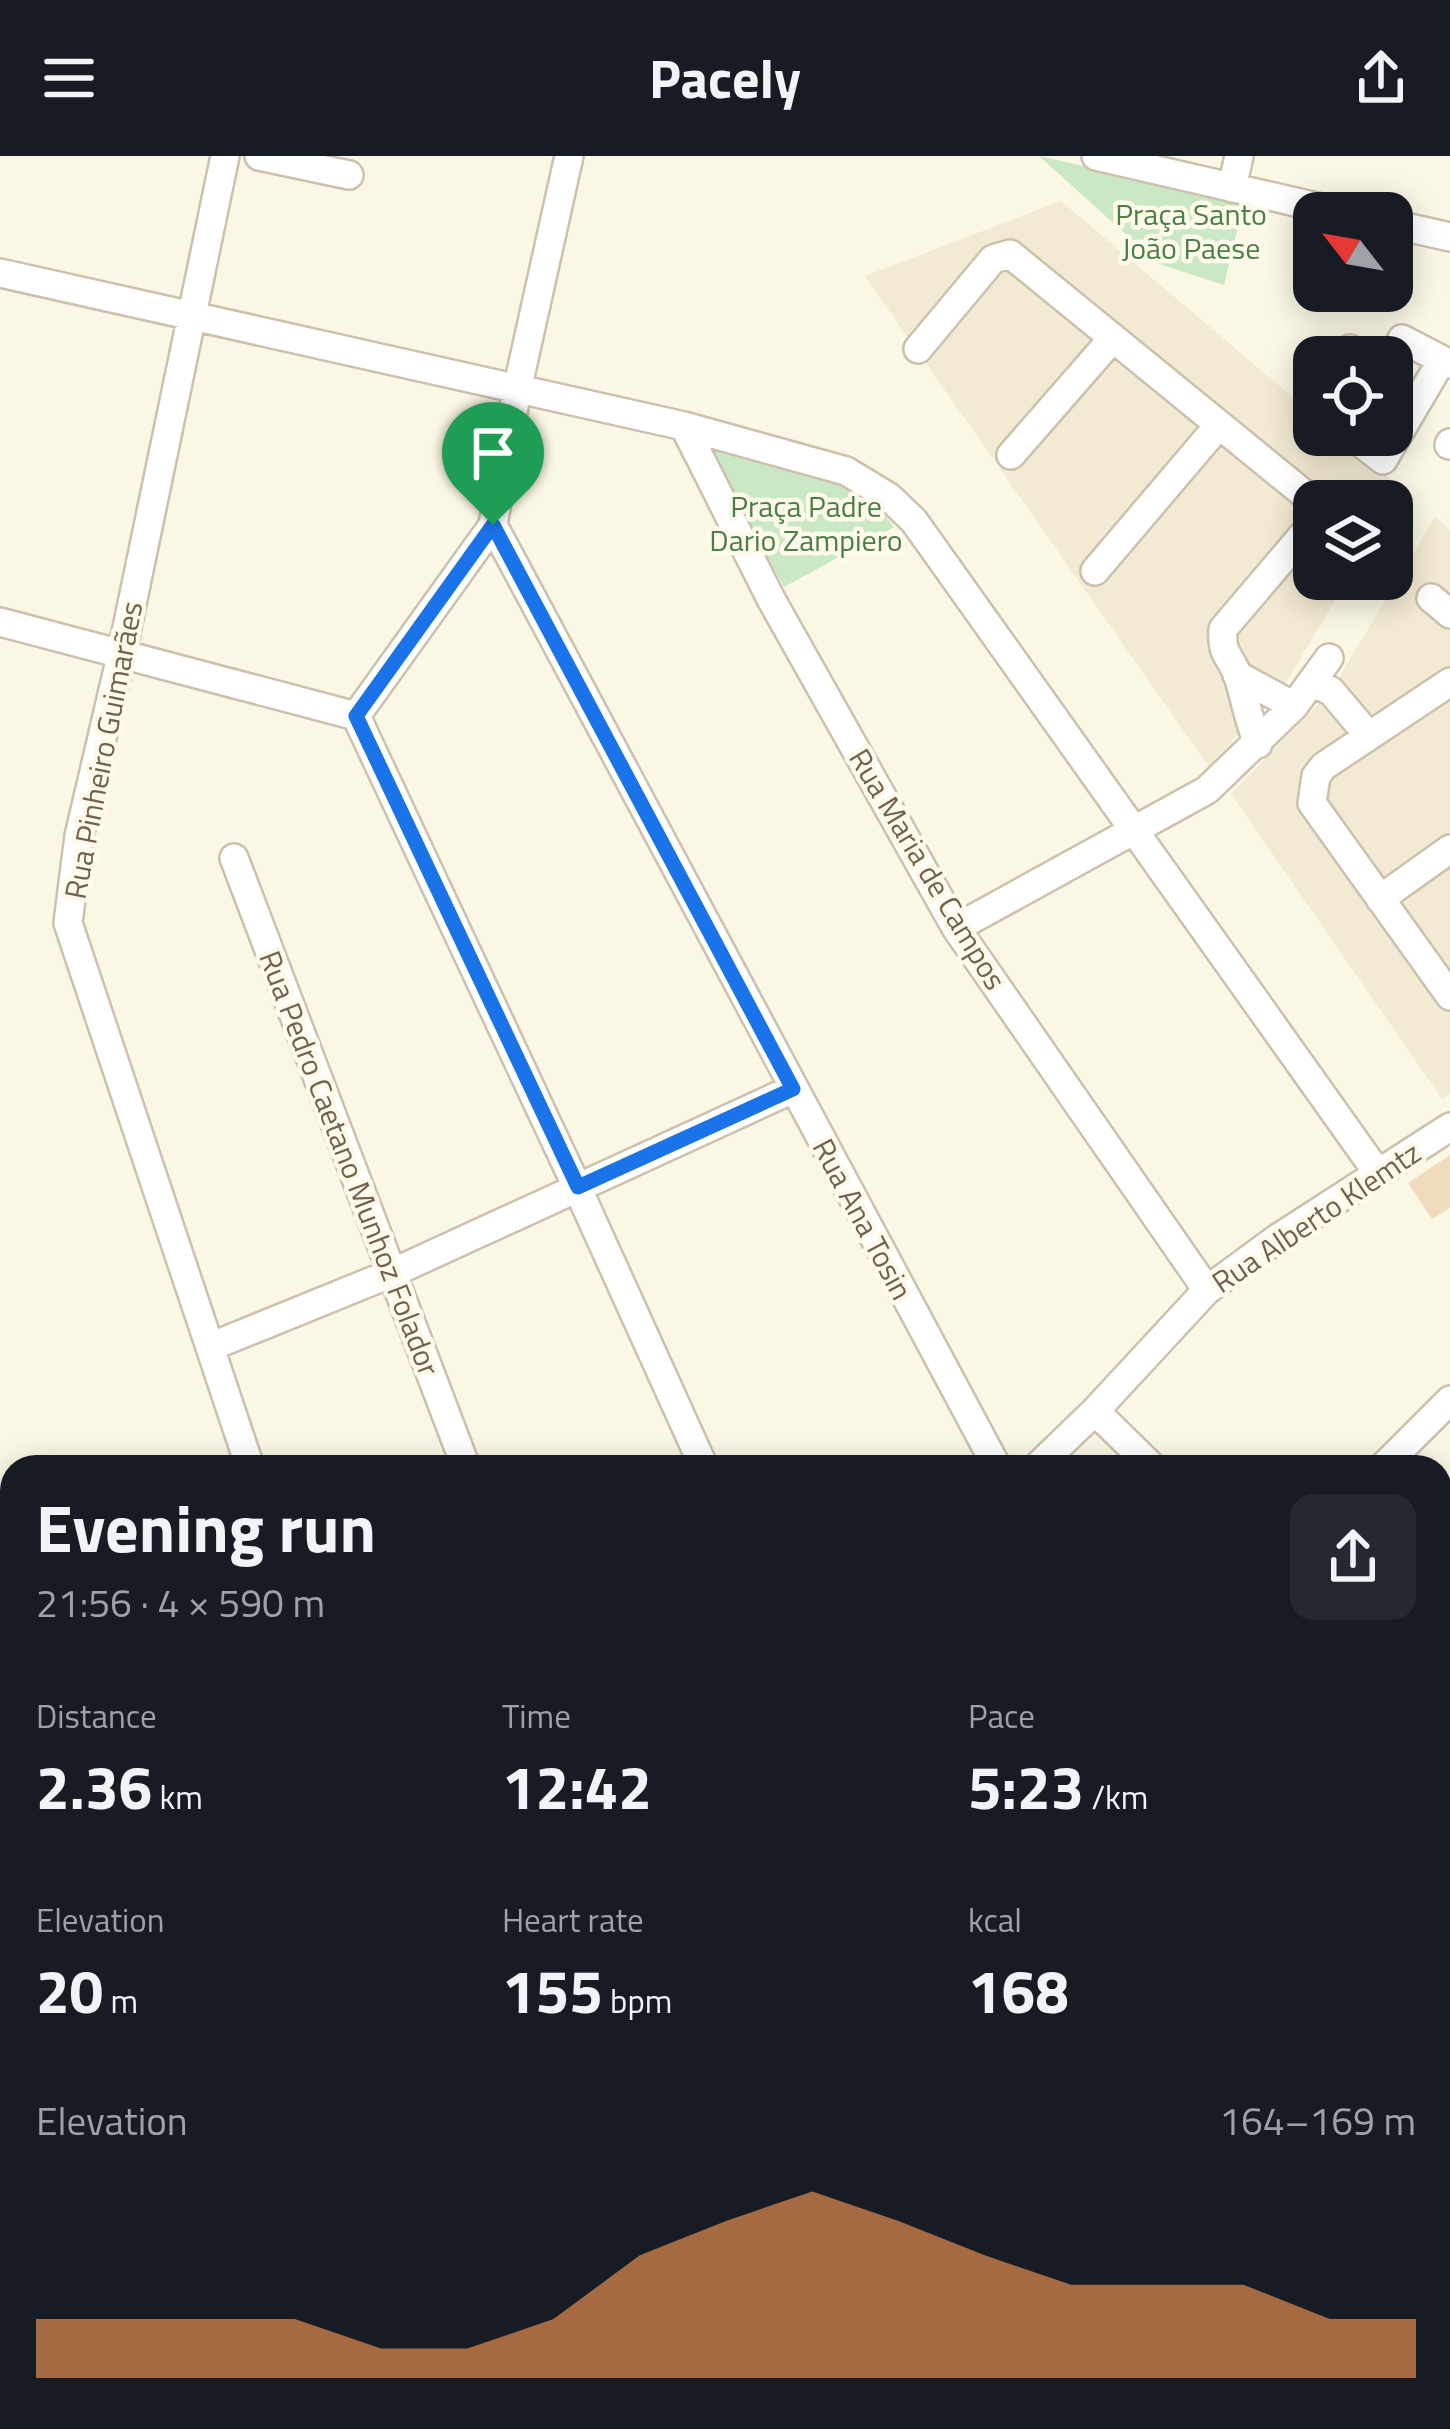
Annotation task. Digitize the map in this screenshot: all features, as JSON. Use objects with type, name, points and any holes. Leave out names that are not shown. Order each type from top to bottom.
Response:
[{"type":"street","name":"Rua Pinheiro Guimarães","points":[[225,156],[79,836],[68,923],[246,1455]]},
{"type":"street","points":[[260,156],[349,175]]},
{"type":"street","points":[[356,716],[493,525],[568,156]]},
{"type":"street","points":[[1096,156],[1293,202]]},
{"type":"street","points":[[1232,188],[1240,156]]},
{"type":"street","points":[[1413,229],[1450,237]]},
{"type":"street","points":[[918,349],[993,259],[1010,254],[1293,485]]},
{"type":"street","points":[[0,273],[683,426],[846,471],[889,496],[914,521],[1377,1172]]},
{"type":"street","points":[[1011,454],[1113,338]]},
{"type":"street","points":[[1413,345],[1446,362],[1413,413]]},
{"type":"street","points":[[1095,571],[1219,424]]},
{"type":"street","name":"Rua Maria de Campos","points":[[683,426],[771,599],[956,928],[1207,1290]]},
{"type":"street","name":"Rua Ana Tosin","points":[[493,525],[991,1455]]},
{"type":"street","points":[[1258,744],[1237,675],[1221,649],[1223,629],[1293,547]]},
{"type":"street","points":[[0,622],[356,716],[699,1455]]},
{"type":"street","points":[[956,928],[1207,790],[1258,744],[1329,658]]},
{"type":"street","points":[[1237,675],[1303,695],[1331,691],[1369,736]]},
{"type":"street","points":[[1450,682],[1324,766],[1316,776],[1312,803],[1450,996]]},
{"type":"street","points":[[1381,899],[1450,849]]},
{"type":"street","name":"Rua Pedro Caetano Munhoz Folador","points":[[234,858],[461,1455]]},
{"type":"street","points":[[210,1347],[392,1273],[793,1089]]},
{"type":"street","name":"Rua Alberto Klemtz","points":[[1049,1455],[1207,1290],[1450,1126]]},
{"type":"street","points":[[1395,1455],[1450,1400]]},
{"type":"street","points":[[1095,1411],[1140,1455]]},
{"type":"shaded area","points":[[1061,201],[1293,397],[1293,456],[1363,456],[1391,480],[1293,480],[1293,600],[1335,600],[1288,679],[1209,767],[865,276]]},
{"type":"shaded area","points":[[1435,517],[1450,530],[1450,1094],[1442,1099],[1231,794],[1331,691],[1385,600],[1413,600],[1413,554]]},
{"type":"green space","name":"Praça Santo João Paese","points":[[1039,156],[1244,202],[1224,285],[1159,264]]},
{"type":"green space","name":"Praça Padre Dario Zampiero","points":[[705,447],[843,486],[876,505],[894,527],[784,587]]},
{"type":"building","points":[[1450,1155],[1450,1208],[1432,1219],[1408,1183]]},
{"type":"route","points":[[493,525],[793,1089],[578,1187],[356,716],[493,525]]}]
